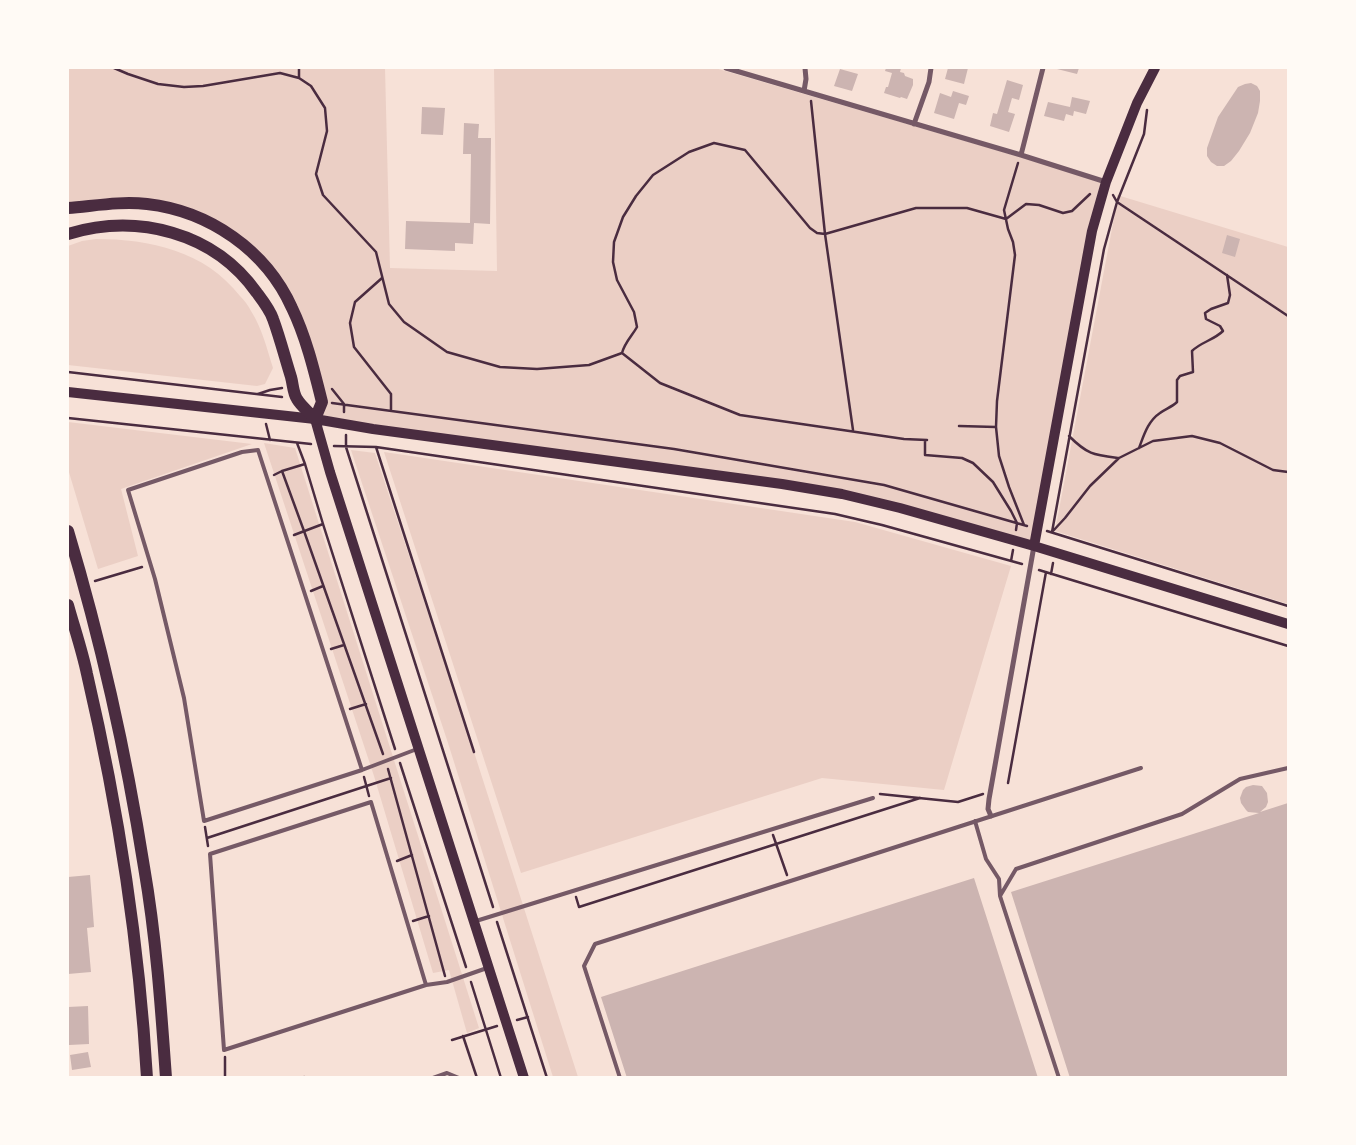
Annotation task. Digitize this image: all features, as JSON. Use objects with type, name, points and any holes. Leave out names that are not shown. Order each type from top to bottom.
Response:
[{"type":"highway","points":[[68,208],[128,203],[164,207],[197,217],[234,237],[249,249],[273,276],[284,292],[299,324],[322,402],[315,418],[296,398],[272,317],[250,284],[224,259],[192,240],[174,232],[158,228],[120,226],[83,229],[68,234]]},
{"type":"highway","points":[[68,531],[107,673],[127,765],[145,868],[156,954],[166,1078]]},
{"type":"highway","points":[[68,604],[100,730],[124,861],[137,955],[147,1078]]},
{"type":"main road","points":[[1034,546],[1092,231],[1106,182],[1137,103],[1155,68]]},
{"type":"main road","points":[[68,392],[315,418],[372,429],[782,484],[842,494],[900,508],[1034,546],[1288,624]]},
{"type":"main road","points":[[315,418],[327,464],[524,1078]]},
{"type":"street","points":[[726,68],[1106,182]]},
{"type":"street","points":[[805,68],[807,91]]},
{"type":"street","points":[[914,124],[929,82],[931,68]]},
{"type":"street","points":[[1021,155],[1044,68]]},
{"type":"street","points":[[991,816],[988,808],[1034,546]]},
{"type":"lane","points":[[68,229],[83,229]]},
{"type":"lane","points":[[362,770],[258,450],[242,452],[128,490],[154,579],[184,698],[204,821],[362,770],[419,748]]},
{"type":"lane","points":[[620,1078],[584,966],[595,944],[1141,768]]},
{"type":"lane","points":[[1000,896],[1016,870],[1182,814],[1240,779],[1288,768]]},
{"type":"lane","points":[[475,922],[873,798]]},
{"type":"lane","points":[[426,984],[371,802],[210,854],[224,1050],[426,984],[447,982],[489,968]]},
{"type":"lane","points":[[975,822],[986,859],[999,879],[1000,896],[1059,1078]]},
{"type":"lane","points":[[433,1078],[447,1073],[459,1078]]},
{"type":"path","points":[[114,68],[158,84],[184,87],[202,86],[280,73],[299,78],[311,86],[325,108],[327,131],[316,174],[323,195],[376,252],[389,304],[404,322],[447,352],[500,367],[537,369],[589,365],[622,353]]},
{"type":"path","points":[[299,68],[299,78]]},
{"type":"path","points":[[807,91],[853,431]]},
{"type":"path","points":[[1052,532],[1104,249],[1117,202],[1144,134],[1148,109],[1137,103]]},
{"type":"path","points":[[622,353],[625,344],[637,327],[634,312],[617,280],[613,262],[614,242],[623,217],[652,175],[689,152],[714,143],[745,150],[810,228],[817,233],[825,234],[916,208],[967,208],[1006,219]]},
{"type":"path","points":[[344,404],[674,449],[884,485],[1024,525],[999,456],[996,427],[997,401],[1014,255],[1013,242],[1004,210],[1014,171]]},
{"type":"path","points":[[1006,219],[1026,204],[1040,205],[1063,213],[1072,211],[1106,182],[1117,202],[1288,316]]},
{"type":"path","points":[[1139,448],[1146,428],[1152,420],[1160,412],[1177,402],[1177,380],[1180,376],[1193,372],[1192,351],[1223,331],[1220,326],[1206,319],[1205,313],[1228,303],[1230,295],[1227,275]]},
{"type":"path","points":[[382,278],[355,302],[350,323],[354,347],[391,394],[391,411]]},
{"type":"path","points":[[622,353],[660,383],[740,415],[904,439],[926,440],[925,455],[962,458],[973,463],[993,482],[1017,523]]},
{"type":"path","points":[[68,372],[256,394]]},
{"type":"path","points":[[68,418],[297,443]]},
{"type":"path","points":[[960,426],[996,427]]},
{"type":"path","points":[[1069,436],[1079,446],[1093,455],[1120,458]]},
{"type":"path","points":[[1052,532],[1090,486],[1120,458],[1153,441],[1192,436],[1220,443],[1273,470],[1288,472]]},
{"type":"path","points":[[376,446],[474,752]]},
{"type":"path","points":[[547,1078],[346,447],[376,446],[835,514],[1011,561]]},
{"type":"path","points":[[268,479],[282,471],[305,464]]},
{"type":"path","points":[[282,471],[386,761],[447,982]]},
{"type":"path","points":[[287,538],[323,524]]},
{"type":"path","points":[[1052,532],[1288,606]]},
{"type":"path","points":[[109,577],[135,569]]},
{"type":"path","points":[[1008,783],[1046,572],[1288,646]]},
{"type":"path","points":[[305,593],[323,586]]},
{"type":"path","points":[[324,651],[344,645]]},
{"type":"path","points":[[343,711],[366,704]]},
{"type":"path","points":[[362,770],[371,802]]},
{"type":"path","points":[[207,838],[391,778]]},
{"type":"path","points":[[873,798],[871,793],[958,802],[991,791]]},
{"type":"path","points":[[574,891],[579,907],[920,798]]},
{"type":"path","points":[[204,821],[210,854]]},
{"type":"path","points":[[771,829],[789,882]]},
{"type":"path","points":[[390,864],[412,855]]},
{"type":"path","points":[[407,923],[429,916]]},
{"type":"path","points":[[452,1040],[528,1017]]},
{"type":"path","points":[[463,1036],[477,1078]]},
{"type":"path","points":[[224,1050],[226,1078]]},
{"type":"shaded area","points":[[68,68],[385,68],[390,268],[497,271],[494,68],[715,68],[1106,182],[1034,546],[842,494],[315,419],[322,401],[299,324],[249,249],[164,207],[68,208]]},
{"type":"shaded area","points":[[1117,195],[1288,247],[1288,604],[1055,531]]},
{"type":"shaded area","points":[[96,239],[156,245],[175,251],[193,258],[210,268],[226,281],[243,299],[261,331],[273,368],[265,384],[257,386],[68,365],[68,246]]},
{"type":"shaded area","points":[[68,422],[252,444],[121,489],[138,556],[98,569],[68,469]]},
{"type":"shaded area","points":[[264,443],[295,448],[479,1028],[467,1033],[449,970],[433,973],[374,776]]},
{"type":"shaded area","points":[[351,450],[375,453],[474,752],[578,1077],[553,1077],[448,743]]},
{"type":"shaded area","points":[[384,452],[855,522],[1011,566],[944,790],[822,778],[521,873]]},
{"type":"building","points":[[886,68],[901,68],[900,72],[913,79],[913,85],[907,99],[884,93],[892,73],[885,71]]},
{"type":"building","points":[[948,68],[968,68],[964,84],[945,79]]},
{"type":"building","points":[[1057,68],[1079,68],[1077,74]]},
{"type":"building","points":[[840,69],[858,74],[852,91],[834,86]]},
{"type":"building","points":[[1007,80],[1023,85],[1019,100],[1012,98],[1008,112],[1015,114],[1009,132],[990,126],[993,113],[997,114]]},
{"type":"building","points":[[1251,83],[1257,86],[1260,91],[1260,101],[1258,113],[1250,133],[1231,161],[1224,166],[1217,166],[1207,156],[1207,148],[1218,117],[1238,87]]},
{"type":"building","points":[[953,91],[969,96],[966,105],[959,103],[954,119],[934,113],[940,93],[951,97]]},
{"type":"building","points":[[1072,97],[1090,101],[1086,114],[1074,111],[1073,116],[1066,114],[1064,121],[1044,116],[1048,102],[1070,107]]},
{"type":"building","points":[[422,107],[445,108],[443,135],[421,134]]},
{"type":"building","points":[[464,123],[479,124],[478,138],[491,138],[490,224],[474,223],[473,244],[455,243],[455,251],[405,249],[406,221],[470,223],[471,154],[463,154]]},
{"type":"building","points":[[1227,235],[1240,239],[1235,257],[1222,253]]},
{"type":"building","points":[[1253,785],[1262,786],[1267,793],[1268,802],[1266,807],[1260,812],[1288,803],[1288,1078],[1070,1078],[1011,892],[1259,813],[1248,812],[1241,803],[1240,798],[1243,790]]},
{"type":"building","points":[[90,875],[94,927],[87,928],[91,972],[68,974],[68,877]]},
{"type":"building","points":[[974,878],[1038,1078],[627,1078],[601,997]]},
{"type":"building","points":[[88,1006],[89,1044],[69,1045],[68,1007]]},
{"type":"building","points":[[88,1052],[91,1067],[72,1070],[70,1055]]}]
